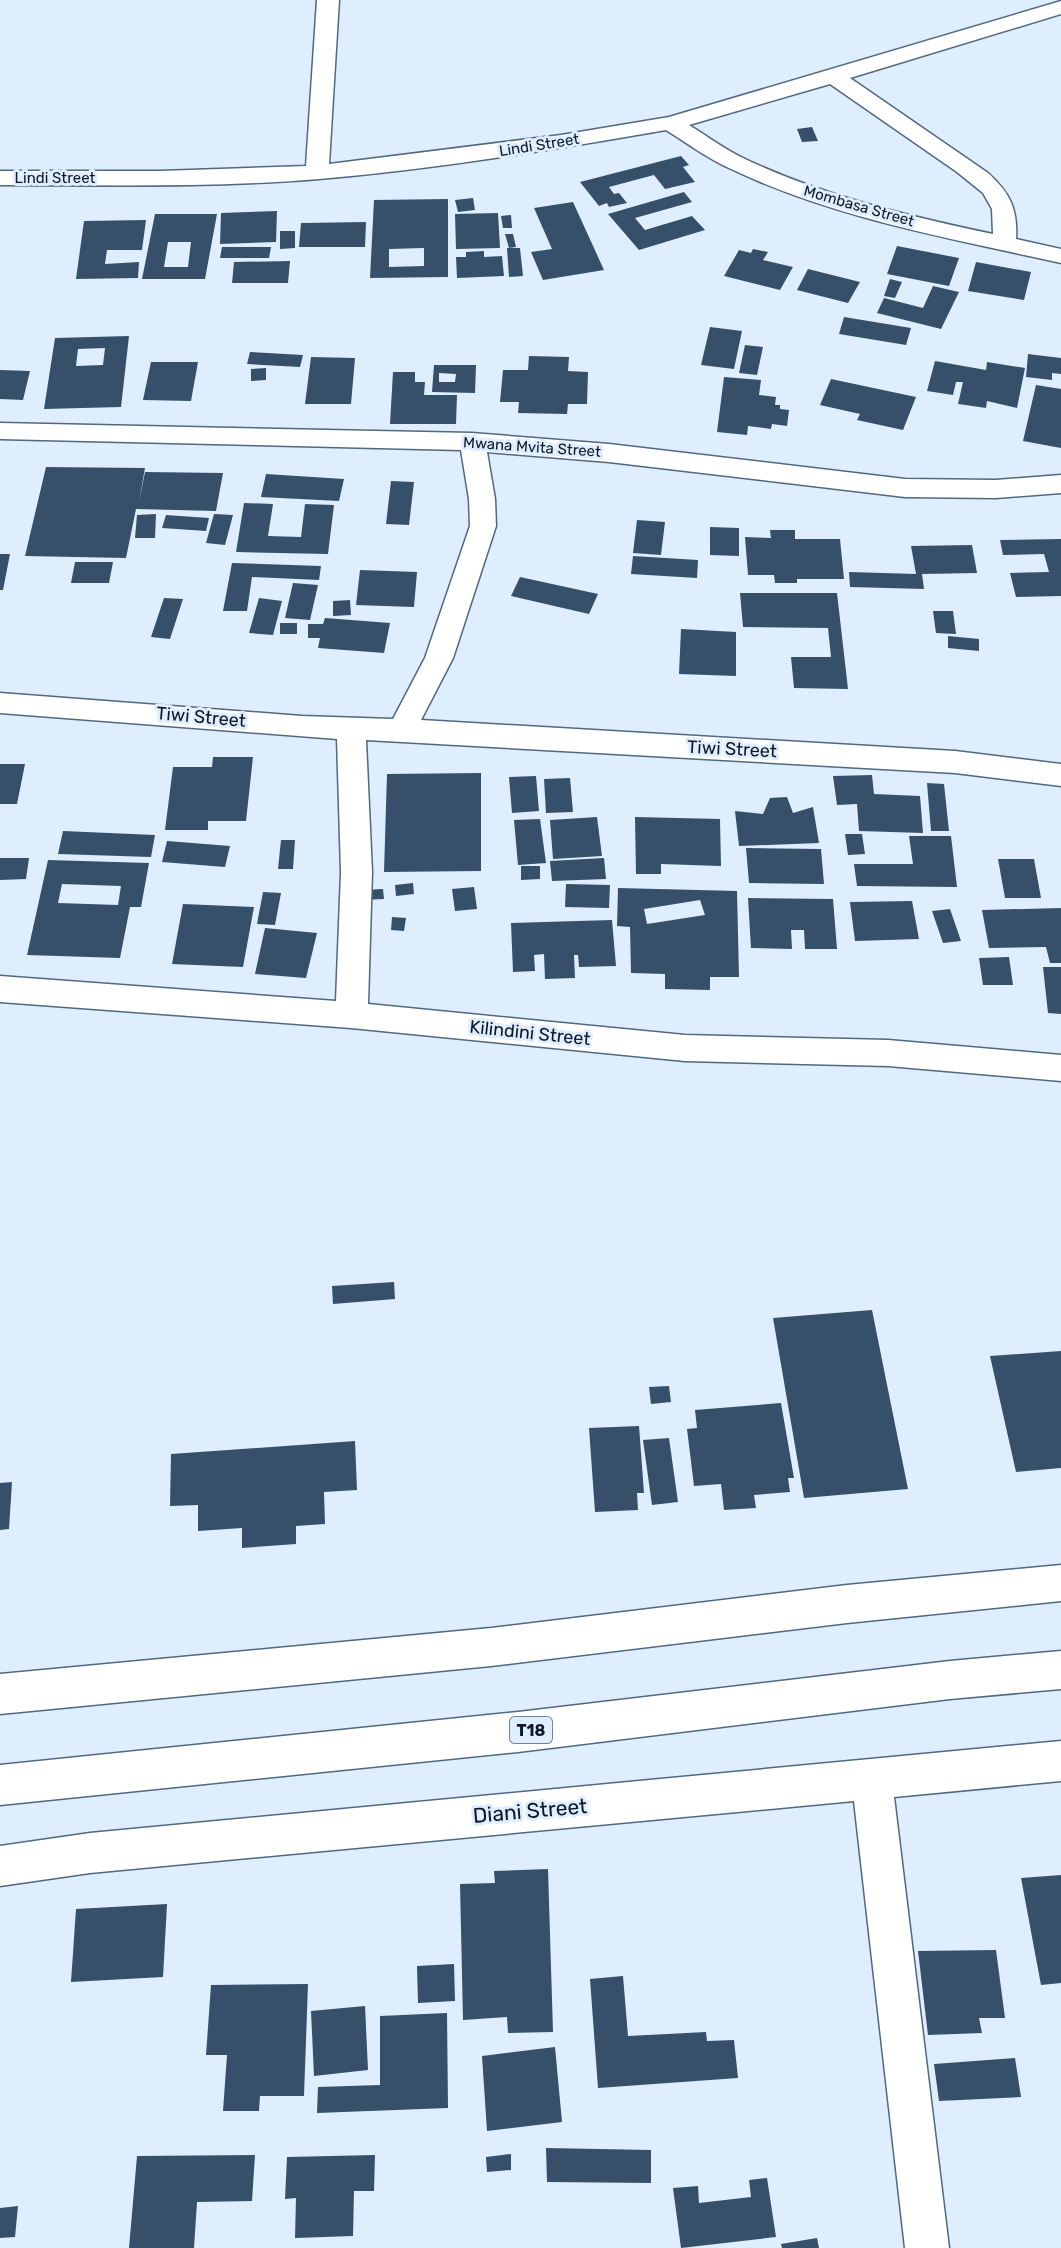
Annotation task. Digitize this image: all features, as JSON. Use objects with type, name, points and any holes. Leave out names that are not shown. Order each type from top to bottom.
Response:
[{"type":"street","points":[[317,172],[328,0]]},
{"type":"street","name":"Lindi Street","points":[[0,178],[160,178],[317,172],[526,147],[670,123],[1061,7]]},
{"type":"street","points":[[832,76],[858,92],[891,118],[972,174],[997,195],[1003,205],[1004,243]]},
{"type":"street","name":"Mombasa Street","points":[[670,123],[742,167],[794,187],[864,210],[1061,256]]},
{"type":"street","name":"Mwana Mvita Street","points":[[0,431],[472,442],[609,453],[905,488],[996,489],[1061,484]]},
{"type":"street","points":[[402,730],[439,658],[483,526],[482,499],[472,442]]},
{"type":"street","name":"Tiwi Street","points":[[0,703],[82,706],[351,730],[402,730],[955,762],[1061,775]]},
{"type":"street","points":[[351,730],[358,815],[356,942],[351,1015]]},
{"type":"street","name":"Kilindini Street","points":[[0,989],[351,1015],[685,1048],[888,1053],[1061,1068]]},
{"type":"street","points":[[0,1694],[140,1677],[489,1647],[975,1589],[1061,1583]]},
{"type":"street","name":"T18","points":[[0,1785],[495,1734],[950,1680],[1061,1670]]},
{"type":"street","name":"Diani Street","points":[[0,1866],[102,1852],[1061,1761]]},
{"type":"street","points":[[872,1779],[927,2248]]},
{"type":"building","points":[[812,127],[818,141],[802,142],[797,129]]},
{"type":"building","points":[[681,156],[689,165],[683,167],[695,182],[665,189],[654,175],[609,187],[614,194],[619,193],[627,203],[609,207],[607,203],[599,206],[580,182]]},
{"type":"building","points":[[684,192],[692,202],[635,218],[645,230],[692,216],[705,230],[639,250],[608,214]]},
{"type":"building","points":[[473,198],[475,210],[458,212],[455,200]]},
{"type":"building","points":[[448,199],[448,277],[370,278],[374,200]],"holes":[[[424,248],[424,266],[389,267],[389,249]]]},
{"type":"building","points":[[573,202],[604,270],[543,280],[531,252],[552,249],[534,208]]},
{"type":"building","points":[[277,211],[276,242],[220,244],[221,213]]},
{"type":"building","points":[[498,213],[500,248],[456,249],[455,214]]},
{"type":"building","points":[[155,214],[217,214],[205,279],[142,279]],"holes":[[[168,242],[191,242],[188,267],[164,267]]]},
{"type":"building","points":[[511,215],[512,228],[503,228],[501,216]]},
{"type":"building","points":[[146,220],[142,250],[107,250],[105,264],[139,262],[138,278],[76,279],[84,221]]},
{"type":"building","points":[[366,222],[365,247],[299,247],[301,223]]},
{"type":"building","points":[[280,231],[295,231],[295,248],[280,249]]},
{"type":"building","points":[[505,234],[513,234],[516,247],[509,248]]},
{"type":"building","points":[[897,246],[959,258],[949,286],[887,274]]},
{"type":"building","points":[[222,247],[271,247],[269,258],[220,258]]},
{"type":"building","points":[[507,248],[520,248],[523,276],[509,277]]},
{"type":"building","points":[[753,249],[768,252],[763,260],[793,267],[780,290],[724,276],[739,250],[751,253]]},
{"type":"building","points":[[484,251],[484,257],[502,256],[504,276],[457,278],[456,257],[466,257],[466,252]]},
{"type":"building","points":[[290,261],[288,283],[232,283],[234,262]]},
{"type":"building","points":[[976,262],[1031,272],[1024,300],[968,291]]},
{"type":"building","points":[[808,269],[860,282],[848,303],[797,290]]},
{"type":"building","points":[[890,279],[902,282],[895,298],[884,296]]},
{"type":"building","points":[[933,286],[959,292],[941,329],[877,313],[884,298],[923,308]]},
{"type":"building","points":[[844,317],[911,328],[906,345],[839,334]]},
{"type":"building","points":[[710,327],[742,331],[734,369],[701,365]]},
{"type":"building","points":[[129,336],[121,407],[44,409],[55,338]],"holes":[[[105,348],[103,365],[76,366],[78,349]]]},
{"type":"building","points":[[745,345],[763,347],[757,375],[739,373]]},
{"type":"building","points":[[250,352],[303,355],[300,367],[247,364]]},
{"type":"building","points":[[1028,354],[1061,358],[1061,374],[1052,373],[1052,380],[1026,377]]},
{"type":"building","points":[[529,356],[569,357],[568,371],[588,372],[587,404],[568,404],[567,414],[518,413],[519,402],[500,402],[503,370],[528,370]]},
{"type":"building","points":[[311,357],[355,358],[351,404],[305,404]]},
{"type":"building","points":[[935,361],[986,370],[987,362],[1025,368],[1017,408],[987,401],[986,408],[958,404],[963,382],[956,382],[953,395],[927,391]]},
{"type":"building","points":[[151,362],[198,362],[191,401],[143,400]]},
{"type":"building","points":[[434,365],[476,365],[475,393],[432,392]],"holes":[[[439,373],[456,374],[455,382],[439,382]]]},
{"type":"building","points":[[266,368],[266,380],[251,381],[251,369]]},
{"type":"building","points":[[0,370],[30,371],[23,400],[0,399]]},
{"type":"building","points":[[393,372],[415,372],[415,382],[425,382],[424,395],[457,395],[456,424],[390,424]]},
{"type":"building","points":[[724,377],[761,380],[759,395],[776,397],[775,405],[780,405],[780,409],[789,410],[787,426],[772,424],[771,429],[748,426],[747,435],[717,432]]},
{"type":"building","points":[[831,379],[916,397],[903,430],[857,420],[860,414],[820,405]]},
{"type":"building","points":[[1036,385],[1061,389],[1061,448],[1023,441]]},
{"type":"building","points":[[46,467],[145,468],[139,502],[145,472],[223,473],[216,511],[136,509],[126,558],[25,556]]},
{"type":"building","points":[[266,474],[344,479],[339,501],[261,497]]},
{"type":"building","points":[[391,481],[414,482],[409,525],[386,524]]},
{"type":"building","points":[[244,503],[273,504],[268,536],[301,537],[305,504],[334,505],[328,554],[236,552]]},
{"type":"building","points":[[156,514],[155,538],[135,538],[137,515]]},
{"type":"building","points":[[214,514],[233,515],[225,545],[206,543]]},
{"type":"building","points":[[166,515],[209,518],[206,531],[162,528]]},
{"type":"building","points":[[637,520],[665,522],[661,555],[633,553]]},
{"type":"building","points":[[710,527],[739,528],[739,556],[710,555]]},
{"type":"building","points":[[770,530],[795,530],[795,539],[840,539],[844,579],[797,579],[797,583],[775,583],[774,575],[748,575],[745,537],[771,538]]},
{"type":"building","points":[[1061,539],[1061,596],[1016,597],[1010,573],[1049,572],[1044,554],[1003,555],[1000,540]]},
{"type":"building","points":[[972,545],[977,573],[922,574],[924,589],[850,587],[849,572],[916,574],[911,546]]},
{"type":"building","points":[[0,554],[10,554],[3,590],[0,590]]},
{"type":"building","points":[[633,556],[698,560],[697,578],[631,574]]},
{"type":"building","points":[[75,562],[113,562],[109,583],[71,583]]},
{"type":"building","points":[[232,563],[321,566],[319,580],[252,577],[247,611],[223,611]]},
{"type":"building","points":[[360,570],[417,572],[414,607],[356,605]]},
{"type":"building","points":[[520,577],[598,594],[589,614],[511,596]]},
{"type":"building","points":[[293,583],[318,585],[310,620],[285,618]]},
{"type":"building","points":[[740,593],[837,593],[848,689],[794,688],[791,657],[831,657],[828,628],[743,627]]},
{"type":"building","points":[[164,598],[183,599],[170,639],[151,637]]},
{"type":"building","points":[[259,598],[282,601],[273,635],[249,633]]},
{"type":"building","points":[[350,600],[351,615],[333,616],[333,601]]},
{"type":"building","points":[[933,611],[953,611],[956,634],[936,633]]},
{"type":"building","points":[[325,618],[390,623],[384,653],[318,648],[320,638],[308,638],[308,624],[323,624]]},
{"type":"building","points":[[280,623],[297,623],[297,634],[280,634]]},
{"type":"building","points":[[681,629],[736,632],[736,676],[679,674]]},
{"type":"building","points":[[948,636],[979,639],[979,651],[948,648]]},
{"type":"building","points":[[213,757],[253,757],[246,821],[208,821],[208,830],[165,830],[173,767],[212,767]]},
{"type":"building","points":[[0,764],[25,764],[17,804],[0,804]]},
{"type":"building","points":[[481,773],[481,871],[384,872],[387,774]]},
{"type":"building","points":[[872,775],[874,794],[920,796],[923,833],[859,831],[857,804],[837,805],[833,776]]},
{"type":"building","points":[[536,776],[539,811],[512,813],[509,777]]},
{"type":"building","points":[[570,778],[573,812],[546,813],[544,779]]},
{"type":"building","points":[[927,783],[944,784],[949,831],[931,831]]},
{"type":"building","points":[[787,797],[793,813],[813,807],[819,843],[739,846],[735,811],[763,814],[770,798]]},
{"type":"building","points":[[597,817],[602,856],[553,859],[550,820]]},
{"type":"building","points":[[635,817],[720,819],[721,866],[661,864],[661,874],[636,874]]},
{"type":"building","points":[[540,819],[546,863],[518,865],[514,820]]},
{"type":"building","points":[[63,831],[155,835],[151,857],[58,854]]},
{"type":"building","points":[[845,834],[862,834],[865,854],[848,855]]},
{"type":"building","points":[[909,836],[951,836],[957,887],[857,886],[854,864],[913,864]]},
{"type":"building","points":[[281,840],[295,840],[293,869],[278,869]]},
{"type":"building","points":[[167,841],[230,846],[225,867],[162,862]]},
{"type":"building","points":[[746,848],[821,849],[824,884],[749,883]]},
{"type":"building","points":[[0,858],[29,858],[26,879],[0,880]]},
{"type":"building","points":[[604,858],[606,879],[552,881],[550,861]]},
{"type":"building","points":[[998,859],[1034,859],[1041,898],[1005,898]]},
{"type":"building","points":[[48,860],[149,863],[141,907],[130,907],[120,958],[27,955]],"holes":[[[62,884],[121,886],[118,905],[58,903]]]},
{"type":"building","points":[[521,866],[540,866],[540,879],[521,880]]},
{"type":"building","points":[[413,883],[414,894],[396,896],[395,885]]},
{"type":"building","points":[[566,884],[610,885],[609,908],[565,907]]},
{"type":"building","points":[[474,887],[477,909],[455,911],[452,889]]},
{"type":"building","points":[[618,888],[737,891],[739,977],[710,977],[710,990],[665,989],[665,974],[631,973],[630,927],[617,926]],"holes":[[[700,900],[705,915],[647,924],[644,909]]]},
{"type":"building","points":[[383,889],[384,899],[362,900],[362,890]]},
{"type":"building","points":[[263,892],[281,893],[275,925],[257,924]]},
{"type":"building","points":[[748,898],[833,899],[837,949],[805,949],[804,930],[791,930],[792,949],[751,948]]},
{"type":"building","points":[[912,901],[919,939],[855,941],[850,902]]},
{"type":"building","points":[[183,904],[254,907],[243,967],[172,964]]},
{"type":"building","points":[[1061,908],[1061,963],[1050,963],[1046,947],[989,948],[982,910]]},
{"type":"building","points":[[950,909],[961,941],[943,943],[932,911]]},
{"type":"building","points":[[392,917],[406,918],[404,931],[391,930]]},
{"type":"building","points":[[612,920],[616,966],[579,967],[578,955],[574,955],[575,978],[545,979],[544,954],[534,955],[535,971],[513,972],[511,923]]},
{"type":"building","points":[[265,928],[317,933],[306,978],[255,974]]},
{"type":"building","points":[[1009,957],[1013,985],[983,985],[979,958]]},
{"type":"building","points":[[1043,967],[1061,967],[1061,1014],[1048,1013]]},
{"type":"building","points":[[394,1282],[395,1299],[333,1304],[332,1286]]},
{"type":"building","points":[[872,1310],[908,1489],[804,1498],[773,1318]]},
{"type":"building","points":[[1061,1351],[1061,1468],[1016,1472],[990,1356]]},
{"type":"building","points":[[669,1386],[671,1402],[651,1404],[649,1387]]},
{"type":"building","points":[[781,1403],[794,1478],[788,1478],[790,1492],[754,1495],[756,1508],[724,1510],[721,1484],[694,1486],[687,1429],[697,1428],[695,1410]]},
{"type":"building","points":[[639,1426],[644,1493],[637,1493],[638,1510],[595,1512],[589,1428]]},
{"type":"building","points":[[669,1438],[678,1502],[652,1505],[643,1440]]},
{"type":"building","points":[[355,1441],[357,1490],[324,1492],[325,1524],[296,1526],[296,1544],[242,1548],[242,1528],[198,1531],[198,1505],[170,1506],[171,1454]]},
{"type":"building","points":[[12,1482],[9,1529],[0,1530],[0,1483]]},
{"type":"building","points":[[548,1869],[553,2032],[508,2033],[507,2017],[463,2020],[460,1884],[495,1883],[494,1871]]},
{"type":"building","points":[[1061,1875],[1061,1983],[1041,1985],[1021,1878]]},
{"type":"building","points":[[167,1904],[163,1977],[71,1982],[76,1909]]},
{"type":"building","points":[[996,1950],[1005,2018],[979,2018],[982,2033],[928,2035],[918,1951]]},
{"type":"building","points":[[454,1964],[455,2001],[418,2003],[417,1966]]},
{"type":"building","points":[[623,1976],[628,2036],[706,2032],[707,2041],[734,2040],[738,2078],[598,2088],[590,1979]]},
{"type":"building","points":[[308,1984],[304,2096],[260,2096],[259,2111],[223,2111],[227,2055],[206,2055],[211,1985]]},
{"type":"building","points":[[365,2006],[368,2070],[314,2076],[311,2011]]},
{"type":"building","points":[[447,2013],[448,2108],[317,2113],[318,2087],[380,2085],[380,2016]]},
{"type":"building","points":[[555,2047],[562,2122],[487,2131],[482,2056]]},
{"type":"building","points":[[1015,2058],[1021,2097],[939,2101],[934,2064]]},
{"type":"building","points":[[546,2148],[651,2150],[651,2183],[547,2182]]},
{"type":"building","points":[[511,2154],[511,2170],[487,2172],[486,2157]]},
{"type":"building","points":[[255,2155],[252,2201],[197,2202],[194,2248],[129,2248],[137,2156]]},
{"type":"building","points":[[375,2155],[374,2191],[354,2191],[353,2236],[295,2238],[296,2198],[285,2199],[287,2157]]},
{"type":"building","points":[[767,2178],[776,2237],[681,2248],[673,2188],[698,2186],[699,2203],[751,2197],[749,2180]]},
{"type":"building","points":[[18,2206],[15,2237],[0,2238],[0,2208]]},
{"type":"building","points":[[817,2238],[819,2248],[782,2248],[781,2244]]}]
